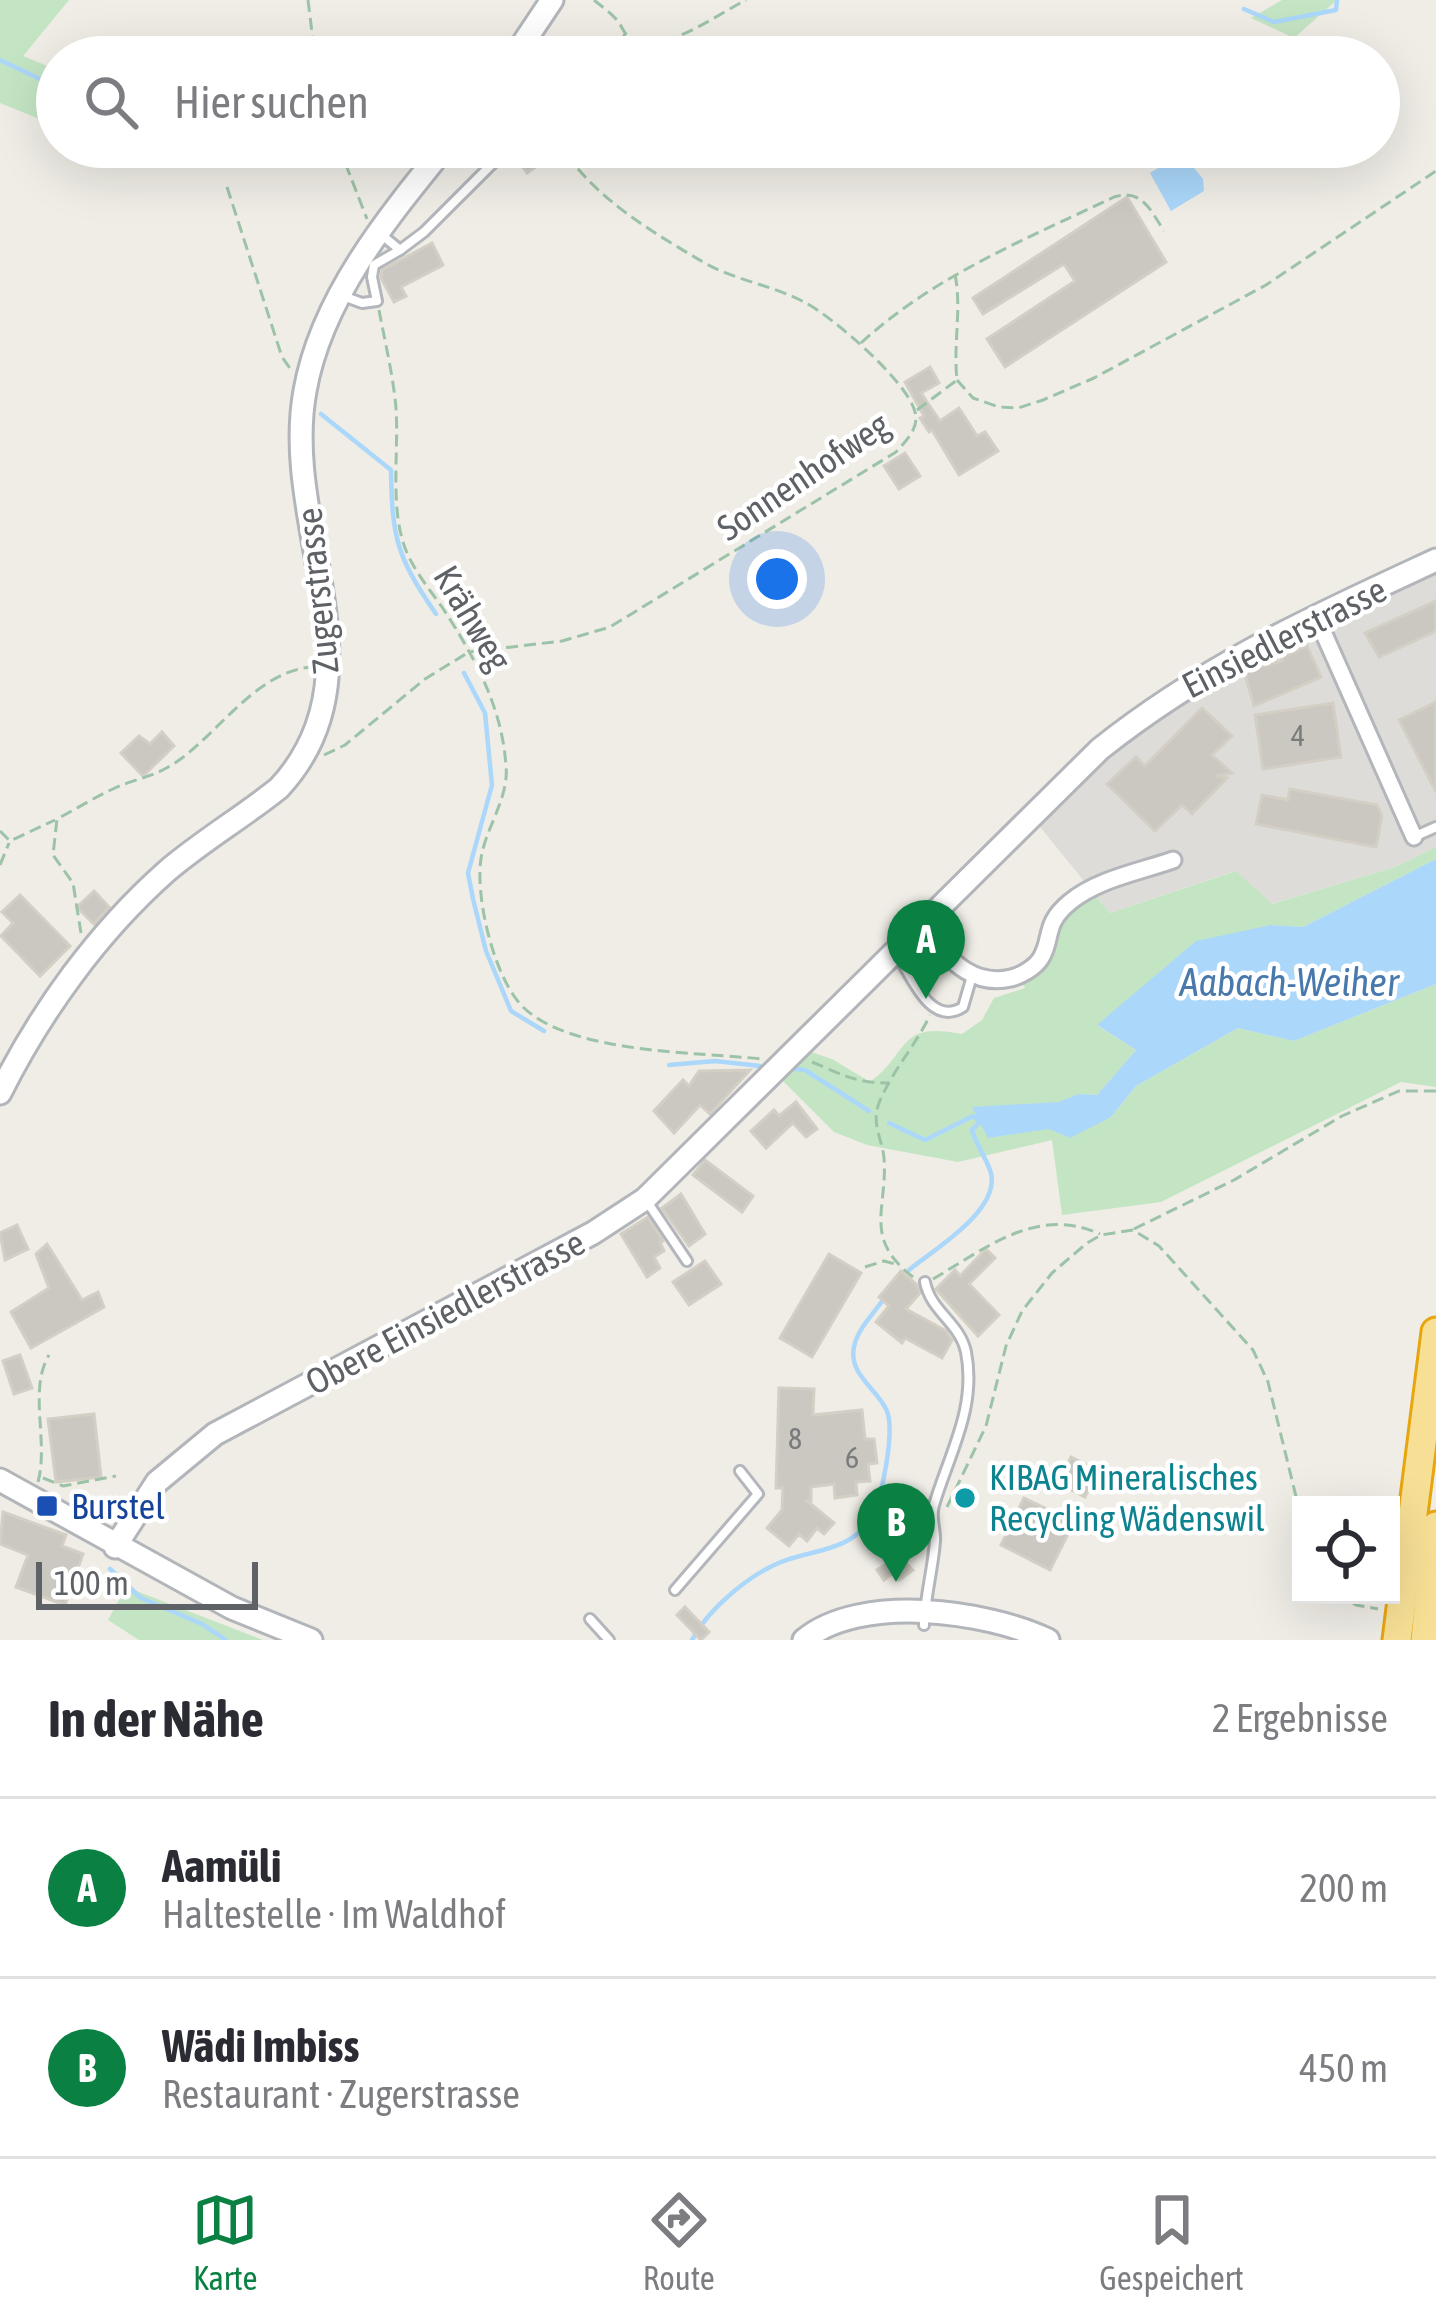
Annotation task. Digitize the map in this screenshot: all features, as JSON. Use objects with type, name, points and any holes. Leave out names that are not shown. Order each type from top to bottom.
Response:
[{"type":"highway","points":[[1397,1640],[1436,1332]]},
{"type":"highway","points":[[1425,1640],[1436,1526]]},
{"type":"main road","points":[[528,36],[552,0]]},
{"type":"main road","name":"Zugerstrasse","points":[[0,1093],[88,955],[142,894],[278,788],[306,753],[325,710],[330,665],[301,452],[307,383],[341,295],[378,233],[429,168]]},
{"type":"main road","name":"Einsiedlerstrasse","points":[[778,1066],[1100,749],[1149,710],[1239,653],[1436,560]]},
{"type":"main road","name":"Obere Einsiedlerstrasse","points":[[115,1546],[176,1462],[215,1434],[593,1233],[646,1199],[778,1066]]},
{"type":"main road","points":[[0,1480],[232,1608],[311,1640]]},
{"type":"main road","points":[[804,1640],[812,1633],[866,1616],[975,1615],[1048,1640]]},
{"type":"main road","points":[[834,1640],[924,1618],[1011,1640]]},
{"type":"street","points":[[1316,616],[1414,837]]},
{"type":"street","points":[[920,927],[972,976],[994,982],[1020,976],[1041,958],[1048,928],[1066,904],[1090,889],[1173,860]]},
{"type":"lane","points":[[341,295],[362,303],[377,301],[371,277],[374,265],[424,232],[488,168]]},
{"type":"lane","points":[[378,233],[400,250]]},
{"type":"lane","points":[[1414,837],[1436,827]]},
{"type":"lane","points":[[896,951],[933,1008],[947,1013],[963,1007],[972,976]]},
{"type":"lane","points":[[646,1199],[687,1261]]},
{"type":"lane","points":[[924,1618],[936,1535],[933,1508],[952,1461],[966,1407],[968,1377],[958,1331],[928,1298],[925,1282]]},
{"type":"lane","points":[[675,1590],[758,1494],[740,1472]]},
{"type":"lane","points":[[590,1619],[609,1640]]},
{"type":"path","points":[[308,0],[312,36]]},
{"type":"path","points":[[594,0],[627,36]]},
{"type":"path","points":[[678,36],[746,0]]},
{"type":"path","points":[[347,168],[370,227],[378,233]]},
{"type":"path","name":"Sonnenhofweg","points":[[306,753],[317,758],[346,745],[425,679],[469,652],[573,639],[636,614],[896,452],[910,435],[915,411],[860,345],[809,305],[705,262],[599,193],[576,168]]},
{"type":"path","points":[[955,274],[961,308],[954,346],[957,380],[973,398],[1008,409],[1077,386],[1265,286],[1436,171]]},
{"type":"path","points":[[227,187],[282,357],[297,380],[307,383]]},
{"type":"path","points":[[860,345],[894,315],[955,274],[1123,194],[1139,197],[1164,231]]},
{"type":"path","name":"Krähweg","points":[[377,301],[392,372],[400,524],[406,551],[490,693],[506,766],[506,781],[481,857],[481,897],[499,963],[518,1002],[551,1024],[669,1053],[743,1057]]},
{"type":"path","points":[[915,411],[957,380]]},
{"type":"path","points":[[0,865],[10,841],[119,785],[152,778],[184,757],[255,692],[295,668],[330,665]]},
{"type":"path","points":[[57,819],[53,855],[73,883],[76,919],[88,955]]},
{"type":"path","points":[[0,831],[10,841]]},
{"type":"path","points":[[897,1264],[881,1228],[884,1159],[875,1119],[889,1083],[933,1008]]},
{"type":"path","points":[[778,1066],[803,1059],[847,1079],[871,1085],[889,1083]]},
{"type":"path","points":[[936,1278],[985,1246],[1025,1228],[1065,1224],[1101,1235],[1132,1230],[1234,1180],[1342,1116],[1399,1091],[1436,1091]]},
{"type":"path","points":[[1132,1230],[1160,1246],[1241,1334],[1262,1364],[1296,1496]]},
{"type":"path","points":[[936,1535],[986,1426],[1013,1327],[1052,1273],[1101,1235]]},
{"type":"path","points":[[865,1267],[897,1264],[925,1282]]},
{"type":"path","points":[[32,1498],[40,1476],[40,1371],[50,1355]]},
{"type":"path","points":[[40,1476],[63,1486],[116,1476]]},
{"type":"path","points":[[1354,1604],[1380,1610]]},
{"type":"shaded area","points":[[1436,560],[1436,847],[1395,867],[1271,904],[1235,871],[1110,913],[1032,817],[1149,710]]},
{"type":"green space","points":[[0,0],[69,0],[23,56],[36,61],[36,118],[0,103]]},
{"type":"green space","points":[[1282,0],[1337,0],[1296,36],[1251,18]]},
{"type":"green space","points":[[1436,847],[1436,859],[1303,927],[1271,925],[1098,1026],[1136,1050],[1097,1095],[1079,1094],[988,1138],[1111,1117],[1136,1086],[1238,1028],[1294,1041],[1436,984],[1436,1087],[1401,1082],[1161,1202],[1062,1215],[1052,1140],[958,1162],[867,1145],[834,1132],[782,1080],[808,1051],[870,1082],[915,1035],[962,1034],[982,1020],[994,998],[1025,988],[1020,976],[1043,957],[1048,928],[1090,889],[1110,913],[1236,871],[1272,904],[1395,867]]},
{"type":"green space","points":[[126,1587],[263,1640],[139,1640],[108,1620]]},
{"type":"water","points":[[1158,168],[1194,168],[1203,179],[1204,191],[1171,211],[1150,173]]},
{"type":"water","name":"Aabach-Weiher","points":[[1436,859],[1436,984],[1294,1041],[1238,1028],[1136,1086],[1111,1117],[1070,1138],[1049,1129],[988,1138],[972,1107],[1097,1095],[1136,1050],[1097,1025],[1196,941],[1271,925],[1303,927]]},
{"type":"building","points":[[1127,197],[1166,262],[1005,367],[987,339],[1075,281],[1064,264],[983,314],[973,298]]},
{"type":"building","points":[[432,243],[443,265],[401,287],[406,296],[394,302],[381,278],[382,270]]},
{"type":"building","points":[[930,367],[939,383],[921,393],[940,421],[959,408],[977,436],[985,432],[998,451],[959,475],[920,418],[924,416],[905,382]]},
{"type":"building","points":[[905,453],[920,476],[899,489],[884,466]]},
{"type":"building","points":[[1436,601],[1436,631],[1379,657],[1365,633]]},
{"type":"building","points":[[1307,646],[1321,677],[1254,706],[1244,671],[1282,661],[1281,657]]},
{"type":"building","points":[[1436,702],[1436,792],[1399,720]]},
{"type":"building","points":[[1333,703],[1341,757],[1263,769],[1255,715]]},
{"type":"building","points":[[1202,708],[1232,736],[1212,755],[1232,773],[1216,776],[1227,778],[1192,814],[1182,805],[1155,831],[1107,784],[1136,757],[1145,766]]},
{"type":"building","points":[[162,732],[174,746],[143,776],[121,753],[139,736],[150,744]]},
{"type":"building","points":[[1290,789],[1377,805],[1382,816],[1376,847],[1256,824],[1262,795],[1288,800]]},
{"type":"building","points":[[94,891],[109,907],[94,924],[77,907]]},
{"type":"building","points":[[20,895],[70,946],[40,976],[1,936],[13,923],[2,912]]},
{"type":"building","points":[[750,1070],[710,1114],[700,1105],[674,1133],[654,1111],[683,1080],[689,1086],[699,1071]]},
{"type":"building","points":[[796,1102],[817,1129],[806,1137],[793,1123],[766,1148],[751,1131],[774,1110],[779,1116]]},
{"type":"building","points":[[705,1160],[753,1196],[742,1212],[693,1175]]},
{"type":"building","points":[[681,1194],[705,1234],[689,1246],[662,1208]]},
{"type":"building","points":[[648,1217],[664,1251],[654,1257],[660,1268],[647,1277],[621,1234]]},
{"type":"building","points":[[17,1225],[28,1249],[5,1260],[0,1233]]},
{"type":"building","points":[[47,1244],[82,1300],[98,1292],[104,1307],[31,1348],[11,1312],[49,1288],[36,1254]]},
{"type":"building","points":[[986,1249],[995,1258],[969,1284],[999,1315],[978,1336],[936,1289],[955,1270],[960,1276]]},
{"type":"building","points":[[829,1254],[861,1273],[812,1357],[780,1338]]},
{"type":"building","points":[[705,1261],[721,1284],[689,1305],[673,1282]]},
{"type":"building","points":[[901,1271],[920,1293],[906,1309],[946,1331],[952,1340],[942,1358],[905,1338],[902,1343],[876,1322],[889,1306],[879,1297]]},
{"type":"building","points":[[20,1355],[32,1388],[14,1394],[3,1361]]},
{"type":"building","points":[[779,1388],[814,1389],[813,1415],[862,1410],[865,1439],[874,1439],[877,1463],[868,1464],[870,1481],[856,1482],[857,1495],[835,1498],[834,1484],[811,1487],[811,1501],[807,1501],[834,1523],[824,1534],[817,1528],[807,1541],[799,1534],[789,1546],[767,1528],[782,1510],[783,1488],[776,1488]]},
{"type":"building","points":[[94,1414],[101,1477],[56,1482],[48,1419]]},
{"type":"building","points":[[1071,1457],[1098,1471],[1085,1497],[1058,1483]]},
{"type":"building","points":[[1024,1498],[1074,1522],[1050,1570],[1001,1545]]},
{"type":"building","points":[[3,1512],[66,1535],[62,1546],[83,1554],[65,1605],[16,1587],[28,1555],[0,1544]]},
{"type":"building","points":[[899,1556],[913,1570],[899,1580],[894,1572],[884,1580],[877,1570]]},
{"type":"building","points":[[685,1607],[709,1632],[701,1640],[677,1615]]},
{"type":"waterway","points":[[1244,9],[1274,22],[1336,10],[1337,0]]},
{"type":"waterway","points":[[0,60],[36,77]]},
{"type":"waterway","points":[[321,414],[391,470],[399,546],[436,614]]},
{"type":"waterway","points":[[464,673],[485,713],[492,785],[468,873],[473,899],[486,951],[511,1011],[544,1031]]},
{"type":"waterway","points":[[669,1065],[715,1061],[760,1066]]},
{"type":"waterway","points":[[786,1068],[805,1070],[869,1111]]},
{"type":"waterway","points":[[889,1123],[925,1140],[973,1116],[980,1122]]},
{"type":"waterway","points":[[909,1270],[962,1228],[985,1201],[991,1173],[972,1130],[980,1122]]},
{"type":"waterway","points":[[692,1640],[719,1605],[756,1575],[781,1562],[841,1544],[870,1519],[886,1466],[889,1421],[853,1357],[858,1334],[883,1300]]},
{"type":"waterway","points":[[110,1569],[141,1598],[202,1624],[226,1640]]},
{"type":"place","name":"Aamüli","points":[[926,999]]},
{"type":"place","name":"KIBAG Mineralisches Recycling Wädenswil","points":[[965,1498]]},
{"type":"place","name":"Burstel","points":[[47,1506]]},
{"type":"place","name":"Wädi Imbiss","points":[[896,1582]]}]
